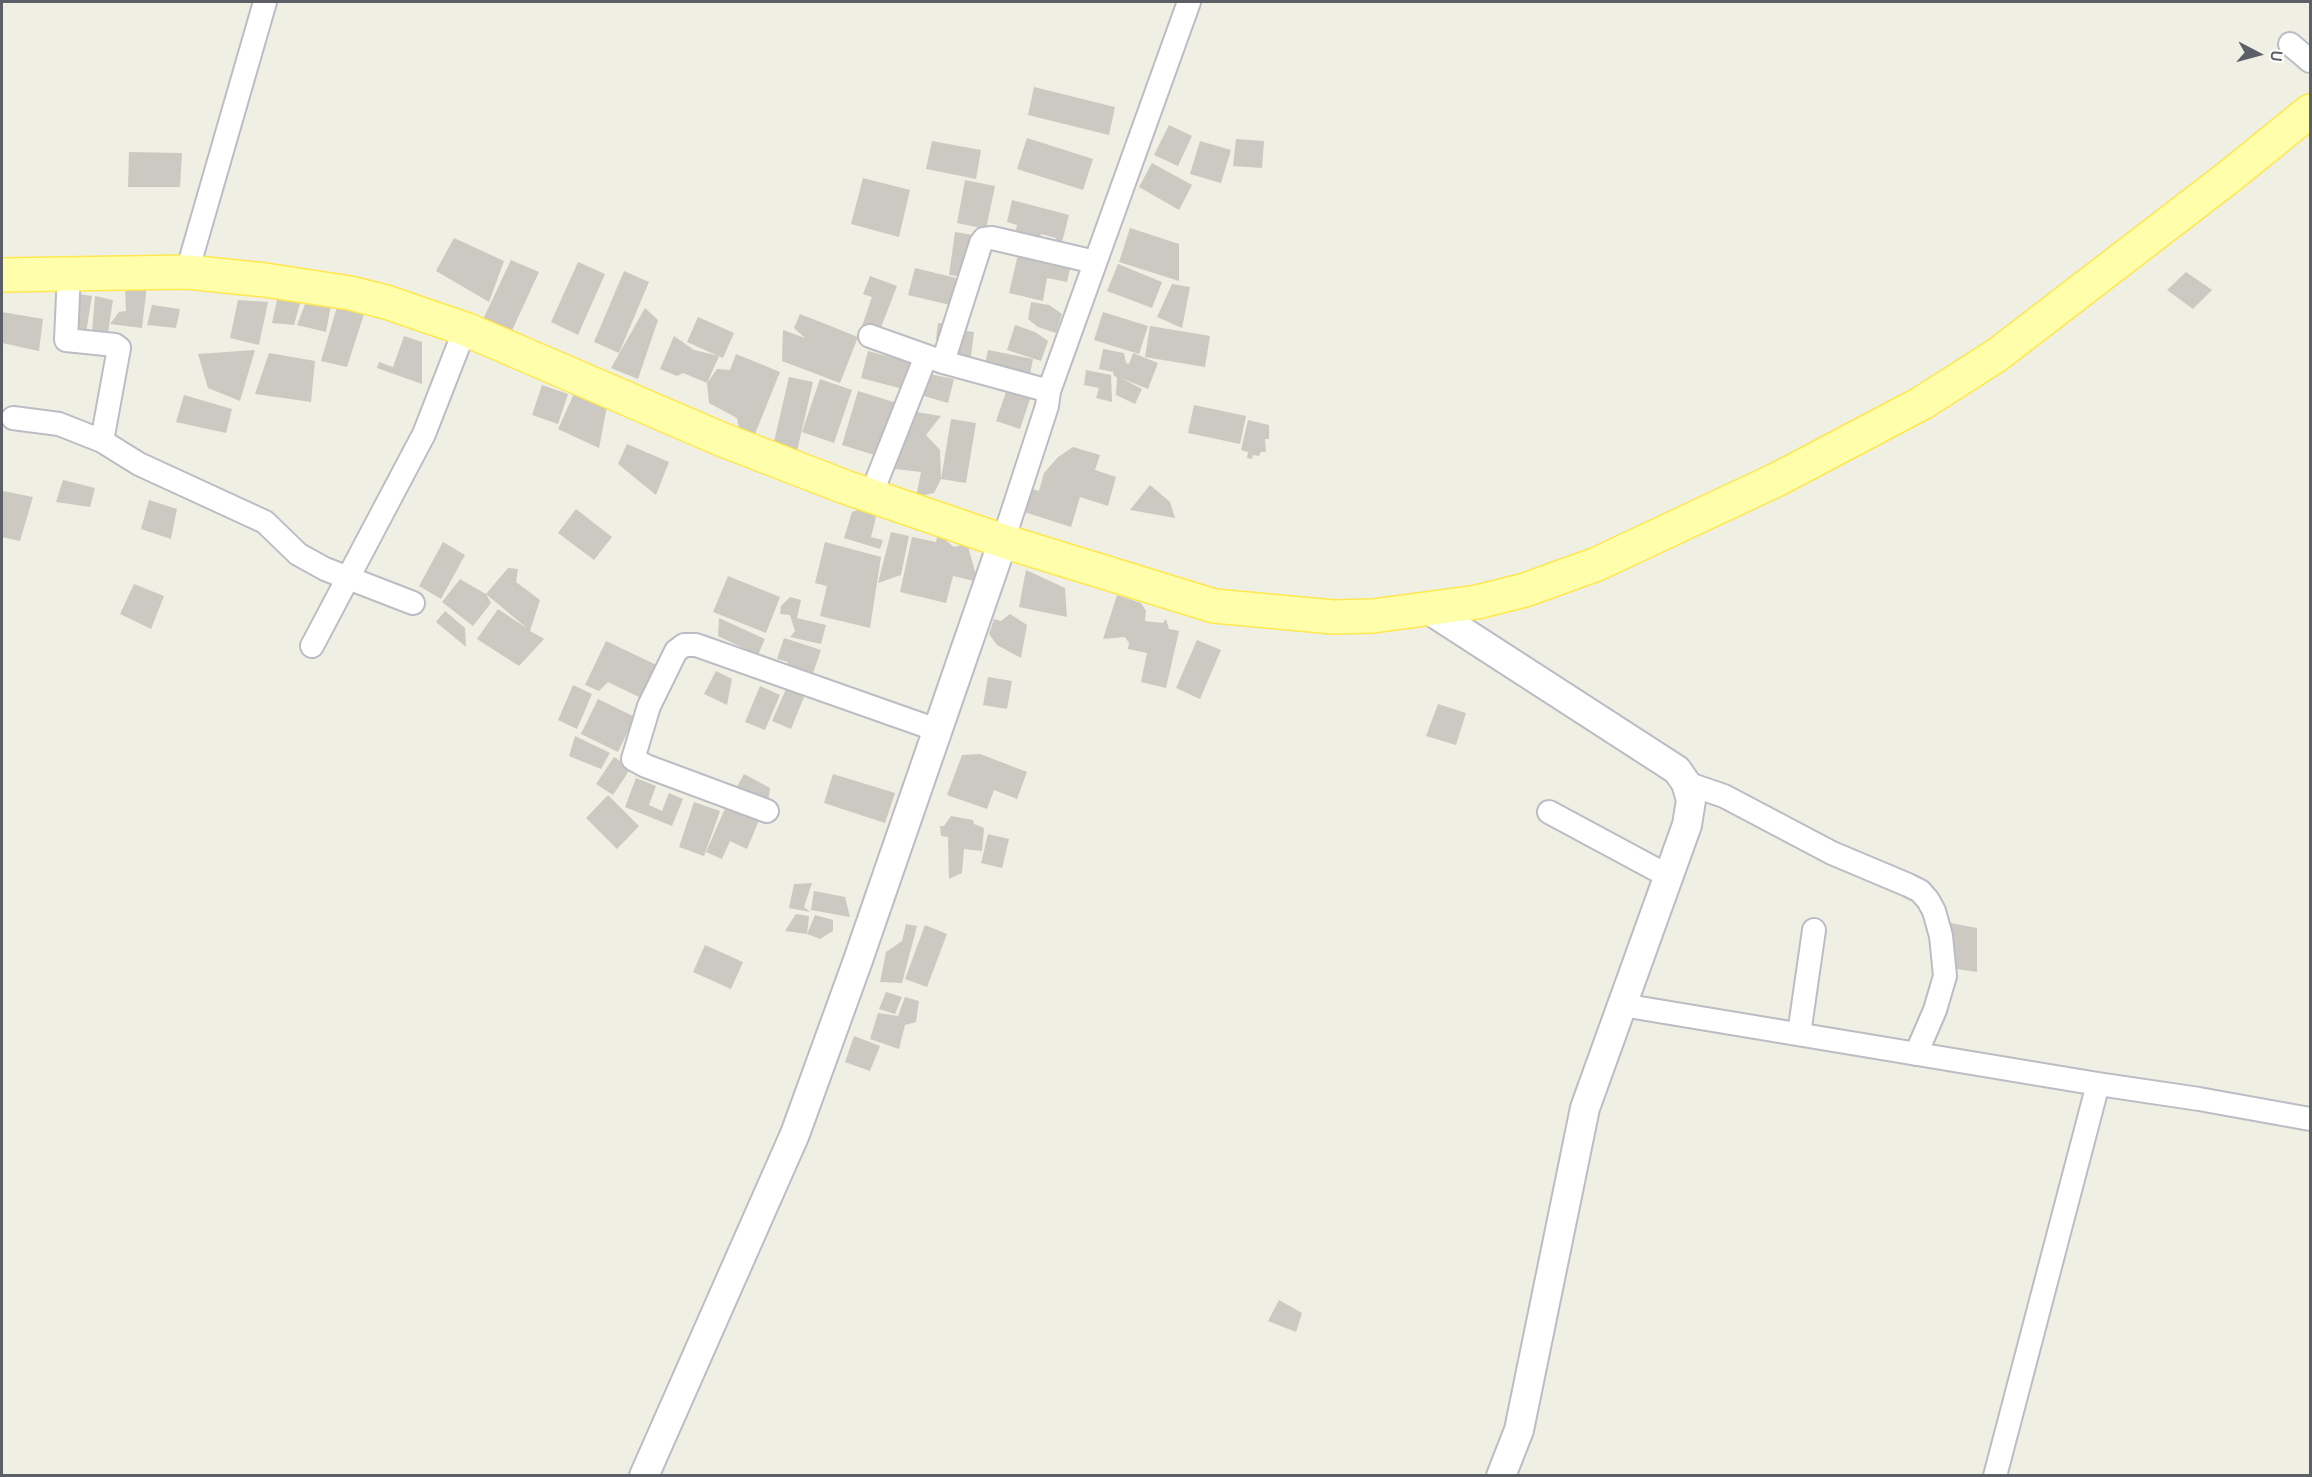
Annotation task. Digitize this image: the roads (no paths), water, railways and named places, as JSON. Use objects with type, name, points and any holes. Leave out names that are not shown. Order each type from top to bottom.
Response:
[{"type":"main road","points":[[2,275],[187,272],[265,280],[350,293],[415,310],[465,329],[723,440],[1003,541],[1214,606],[1333,617],[1373,616],[1477,602],[1525,590],[1597,564],[1778,480],[1922,404],[1997,355],[2230,177],[2310,111]]},
{"type":"street","points":[[187,272],[266,2]]},
{"type":"street","points":[[644,1476],[795,1134],[1003,541],[1047,406],[1049,391],[1189,2]]},
{"type":"street","points":[[2290,44],[2310,61]]},
{"type":"street","points":[[871,495],[935,359],[981,243],[992,238],[1095,262]]},
{"type":"street","points":[[69,273],[66,340],[115,345],[119,348],[102,441]]},
{"type":"street","points":[[312,646],[424,434],[465,329]]},
{"type":"street","points":[[870,336],[935,359],[1049,391]]},
{"type":"street","points":[[12,418],[59,424],[102,441],[139,464],[265,522],[298,554],[325,569],[413,603]]},
{"type":"street","points":[[1428,609],[1677,770],[1690,791],[1691,806],[1687,825],[1585,1108],[1519,1430],[1502,1476]]},
{"type":"street","points":[[766,811],[633,759],[649,706],[676,651],[684,645],[696,645],[938,730]]},
{"type":"street","points":[[1686,783],[1724,796],[1832,853],[1920,891],[1928,900],[1934,911],[1941,936],[1945,976],[1935,1010],[1916,1054]]},
{"type":"street","points":[[1549,812],[1668,876]]},
{"type":"street","points":[[1799,1034],[1814,930]]},
{"type":"street","points":[[1622,1005],[2310,1119]]},
{"type":"street","points":[[1995,1476],[2098,1084]]}]
